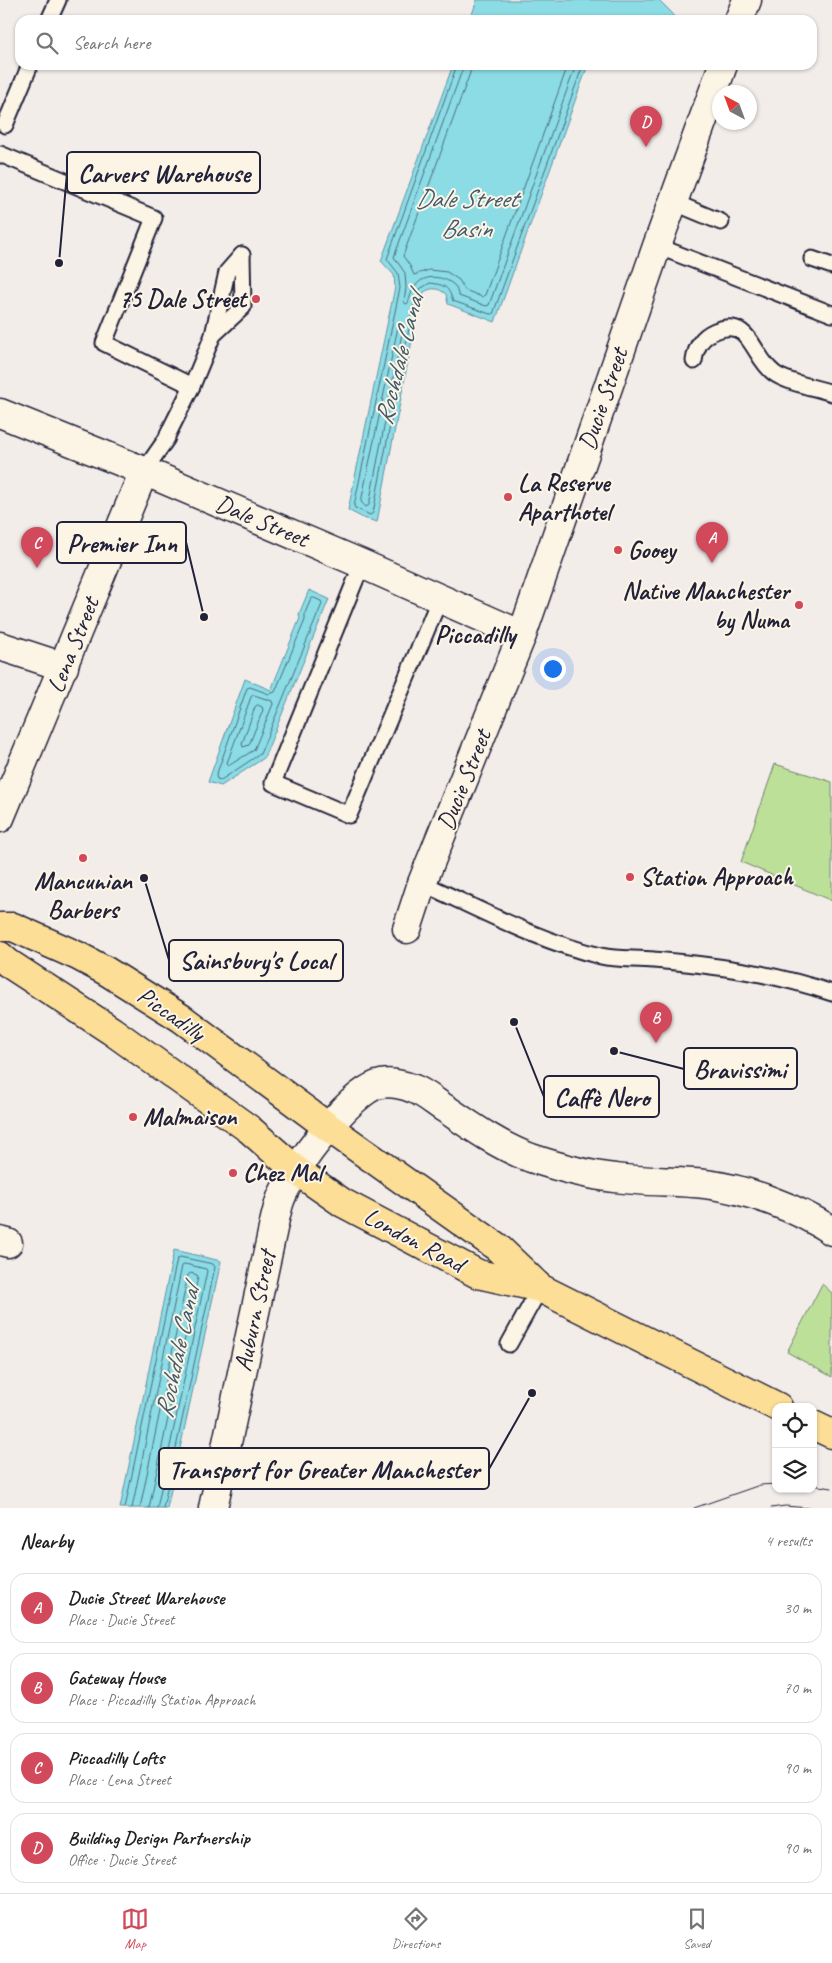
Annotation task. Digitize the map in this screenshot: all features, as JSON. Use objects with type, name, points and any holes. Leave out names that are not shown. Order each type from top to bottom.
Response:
[{"type":"main road","name":"Piccadilly","points":[[0,927],[13,927],[106,970],[181,1018],[328,1127]]},
{"type":"main road","name":"Piccadilly","points":[[0,956],[112,1031],[249,1129],[297,1171]]},
{"type":"main road","name":"London Road","points":[[328,1127],[497,1247],[540,1288]]},
{"type":"main road","name":"London Road","points":[[297,1171],[343,1203],[478,1274],[540,1288],[772,1404]]},
{"type":"main road","points":[[817,1426],[832,1434]]},
{"type":"street","points":[[741,15],[747,0]]},
{"type":"street","name":"Ducie Street","points":[[407,929],[422,883],[522,635],[657,246],[721,70]]},
{"type":"street","name":"Dale Street","points":[[0,413],[144,471],[522,635]]},
{"type":"street","name":"Lena Street","points":[[0,818],[144,471]]},
{"type":"street","points":[[0,646],[64,667]]},
{"type":"street","points":[[328,1127],[363,1092],[381,1084],[402,1086],[415,1089],[473,1127],[524,1155],[562,1169],[613,1178],[706,1184],[740,1192],[788,1208],[832,1231]]},
{"type":"street","name":"Auburn Street","points":[[213,1508],[274,1220],[281,1197],[328,1127]]},
{"type":"lane","points":[[51,15],[58,0]]},
{"type":"lane","points":[[5,125],[28,70]]},
{"type":"lane","points":[[0,154],[154,218],[104,343],[192,386]]},
{"type":"lane","points":[[673,202],[720,222]]},
{"type":"lane","points":[[657,246],[750,284],[832,314]]},
{"type":"lane","points":[[812,259],[832,266]]},
{"type":"lane","points":[[694,361],[699,343],[704,337],[718,330],[736,329],[748,337],[773,373],[832,393]]},
{"type":"lane","points":[[144,471],[167,436],[192,386],[213,335]]},
{"type":"lane","points":[[362,564],[273,783],[348,816],[440,598]]},
{"type":"lane","points":[[422,883],[553,942],[602,957],[654,960],[752,971],[802,982],[832,993]]},
{"type":"lane","points":[[509,1344],[540,1288]]},
{"type":"green space","points":[[775,764],[832,782],[832,901],[741,862]]},
{"type":"green space","points":[[822,1284],[832,1293],[832,1377],[787,1352]]},
{"type":"water","points":[[477,0],[659,0],[674,15],[472,15]]},
{"type":"water","name":"Dale Street Basin","points":[[451,70],[586,70],[495,322],[448,304],[446,294],[440,290],[430,289],[424,292],[418,309],[377,522],[363,518],[348,510],[395,287],[394,275],[381,261]]},
{"type":"water","points":[[309,590],[329,599],[264,758],[221,786],[208,782],[245,679],[271,690],[300,618],[299,614]]},
{"type":"water","name":"Rochdale Canal","points":[[174,1250],[221,1261],[167,1508],[120,1508]]},
{"type":"tram line","points":[[694,1508],[760,1485],[772,1484]]},
{"type":"tram line","points":[[817,1486],[832,1488]]},
{"type":"tram line","points":[[771,1508],[785,1506],[809,1508]]},
{"type":"place","name":"Building Design Partnership","points":[[646,147]]},
{"type":"place","name":"Carvers Warehouse","points":[[59,263]]},
{"type":"place","name":"75 Dale Street","points":[[256,299]]},
{"type":"place","name":"La Reserve Aparthotel","points":[[508,497]]},
{"type":"place","name":"Gooey","points":[[618,550]]},
{"type":"place","name":"Ducie Street Warehouse","points":[[712,563]]},
{"type":"place","name":"Piccadilly Lofts","points":[[37,568]]},
{"type":"place","name":"Native Manchester by Numa","points":[[799,605]]},
{"type":"place","name":"Premier Inn","points":[[204,617]]},
{"type":"place","name":"Mancunian Barbers","points":[[83,858]]},
{"type":"place","name":"Station Approach","points":[[630,877]]},
{"type":"place","name":"Sainsbury's Local","points":[[144,878]]},
{"type":"place","name":"Caffè Nero","points":[[514,1022]]},
{"type":"place","name":"Gateway House","points":[[656,1043]]},
{"type":"place","name":"Bravissimi","points":[[614,1051]]},
{"type":"place","name":"Malmaison","points":[[133,1117]]},
{"type":"place","name":"Chez Mal","points":[[233,1173]]},
{"type":"place","name":"Transport for Greater Manchester","points":[[532,1393]]},
{"type":"district","name":"Piccadilly","points":[[475,634]]}]
